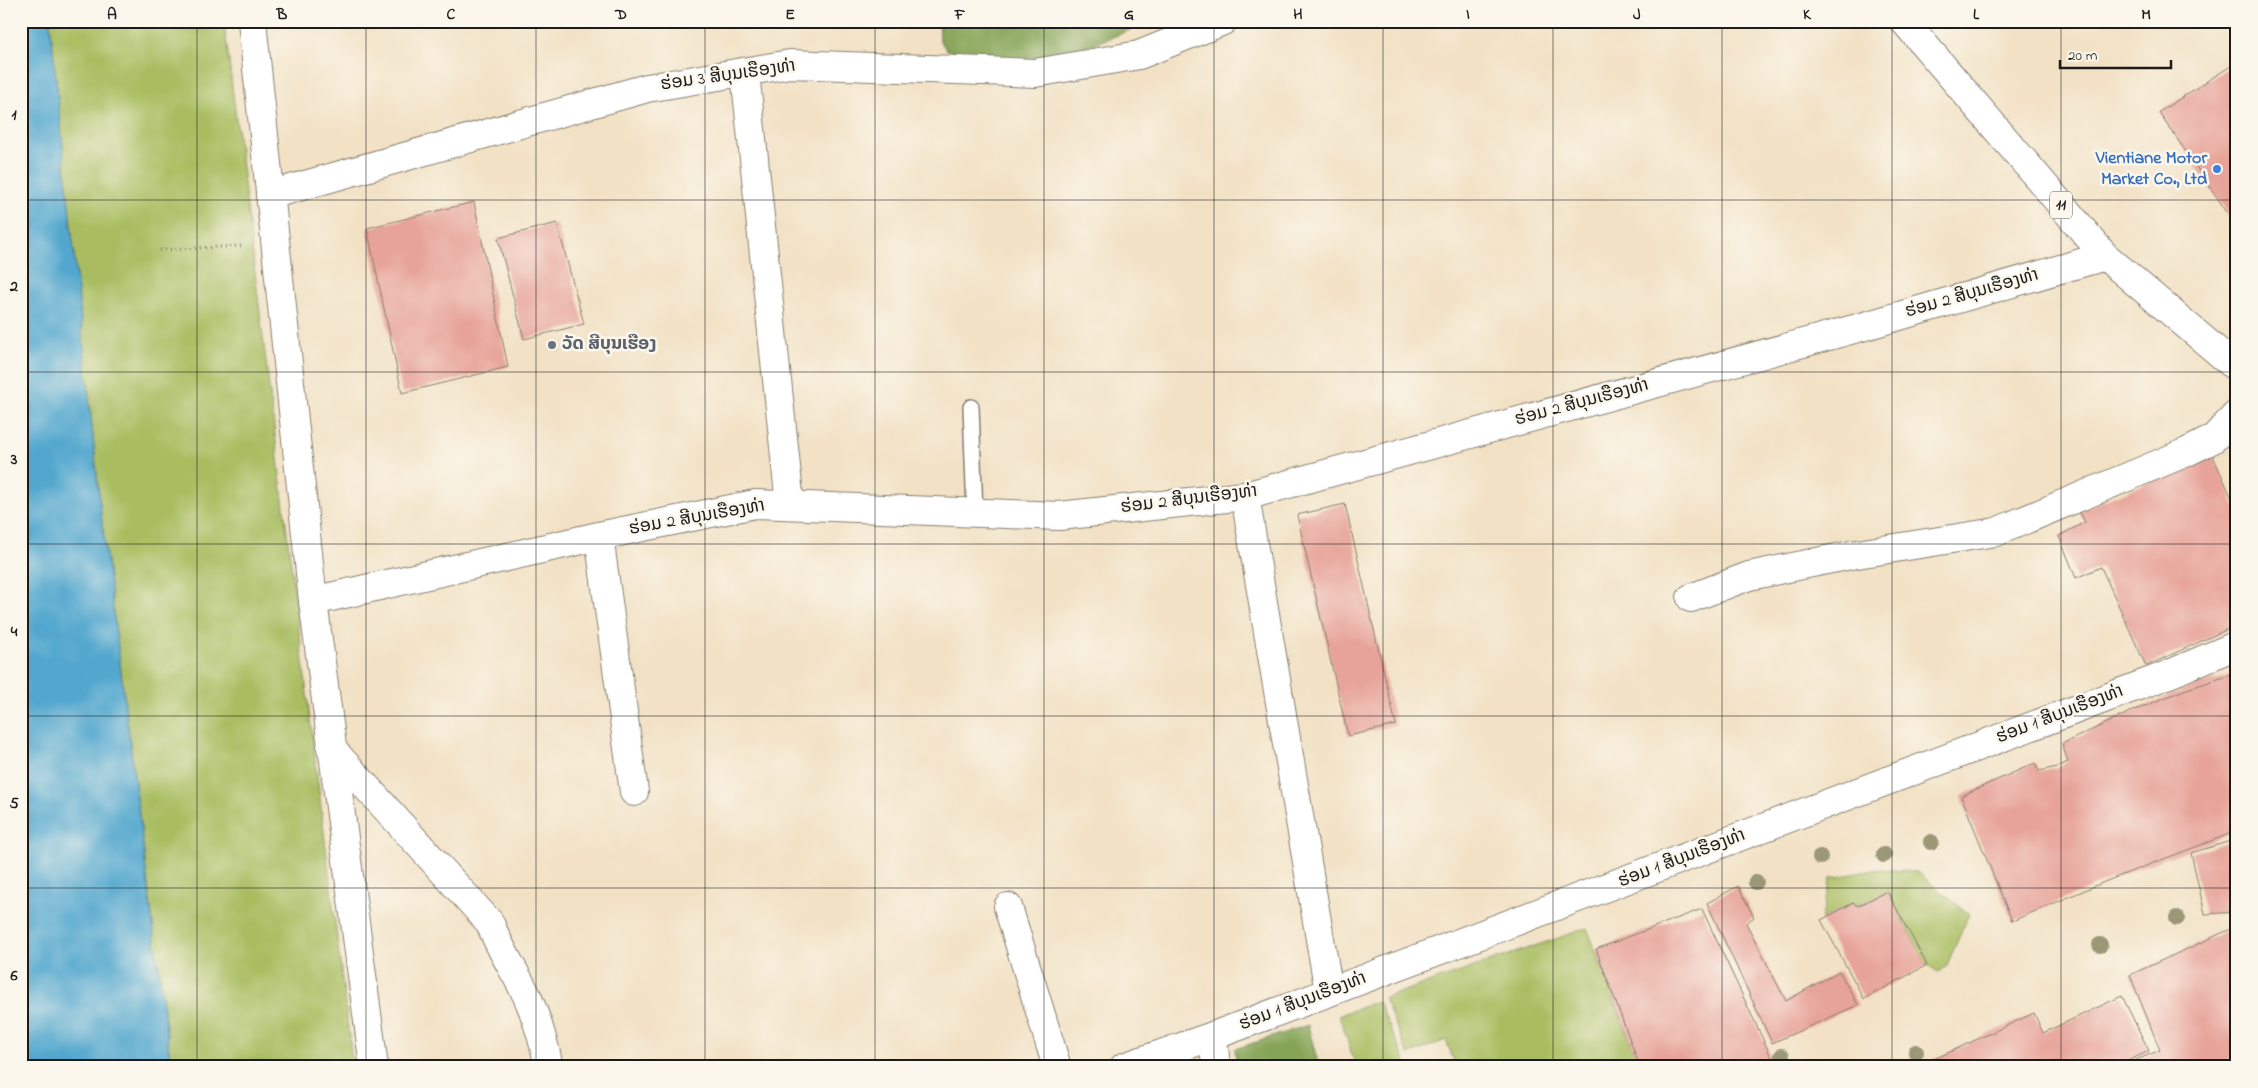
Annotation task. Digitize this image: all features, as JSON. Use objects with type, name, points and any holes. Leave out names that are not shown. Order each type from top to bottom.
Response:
[{"type":"main road","points":[[252,21],[313,601],[374,1067]]},
{"type":"main road","name":"ຮ່ອມ 3 ສີບຸນເຮືອງທ່າ","points":[[270,195],[647,88],[790,64],[1035,73],[1139,55],[1223,21]]},
{"type":"main road","name":"11","points":[[1904,21],[2105,256],[2237,368]]},
{"type":"main road","points":[[745,72],[790,505]]},
{"type":"main road","name":"ຮ່ອມ 2 ສີບຸນເຮືອງທ່າ","points":[[313,601],[599,536],[755,504],[1059,516],[1245,496],[1855,328],[2105,256]]},
{"type":"main road","points":[[1691,598],[1759,574],[1851,555],[1996,532],[2187,452],[2213,439],[2237,414]]},
{"type":"main road","points":[[1245,496],[1329,992]]},
{"type":"main road","points":[[599,536],[634,792]]},
{"type":"main road","name":"ຮ່ອມ 1 ສີບຸນເຮືອງທ່າ","points":[[1124,1067],[1213,1036],[2167,675],[2237,645]]},
{"type":"main road","points":[[331,748],[490,923],[499,947],[527,997],[549,1067]]},
{"type":"main road","points":[[1008,907],[1057,1067]]},
{"type":"main road","points":[[1213,1036],[1216,1067]]},
{"type":"lane","points":[[971,408],[975,513]]},
{"type":"path","points":[[160,250],[276,245]]},
{"type":"green space","points":[[50,21],[224,21],[353,1067],[171,1067],[101,514]]},
{"type":"green space","points":[[939,21],[1134,21],[1135,28],[1055,60],[1015,63],[947,50],[940,41]]},
{"type":"green space","points":[[1879,869],[1917,872],[1969,914],[1947,965],[1937,973],[1927,965],[1887,891],[1858,906],[1853,903],[1821,920],[1831,878]]},
{"type":"green space","points":[[1587,928],[1640,1067],[1456,1067],[1446,1040],[1408,1055],[1384,998]]},
{"type":"green space","points":[[1378,1001],[1408,1067],[1356,1067],[1339,1015]]},
{"type":"green space","points":[[1308,1025],[1319,1067],[1237,1067],[1235,1049]]},
{"type":"water","points":[[21,21],[50,21],[101,514],[171,1067],[21,1067]]},
{"type":"building","name":"Vientiane Motor Market Co., Ltd","points":[[2237,62],[2237,227],[2159,112]]},
{"type":"building","points":[[474,202],[508,367],[402,393],[367,228]]},
{"type":"building","points":[[557,223],[584,324],[524,339],[498,238]]},
{"type":"building","points":[[2213,456],[2237,510],[2237,625],[2146,666],[2101,567],[2076,578],[2059,536],[2085,522],[2079,511]]},
{"type":"building","points":[[1345,504],[1396,725],[1348,736],[1297,515]]},
{"type":"building","points":[[2237,673],[2237,831],[2109,880],[2012,921],[1961,796],[2035,763],[2039,771],[2057,767],[2068,762],[2062,744],[2130,712],[2184,690]]},
{"type":"building","points":[[2237,839],[2237,912],[2205,914],[2191,853]]},
{"type":"building","points":[[1738,886],[1754,917],[1746,923],[1786,1001],[1839,971],[1858,1005],[1772,1043],[1707,903]]},
{"type":"building","points":[[1887,891],[1927,965],[1864,999],[1821,920],[1853,903],[1858,906]]},
{"type":"building","points":[[1702,909],[1776,1067],[1640,1067],[1596,949]]},
{"type":"building","points":[[2237,926],[2237,1067],[2120,1067],[2160,1050],[2130,975]]},
{"type":"building","points":[[2122,996],[2149,1051],[2115,1067],[1917,1067],[2034,1013],[2043,1033]]},
{"type":"place","name":"Vientiane Motor Market Co., Ltd","points":[[2217,169]]},
{"type":"place","name":"ວັດ ສີບຸນເຮືອງ","points":[[552,345]]}]
